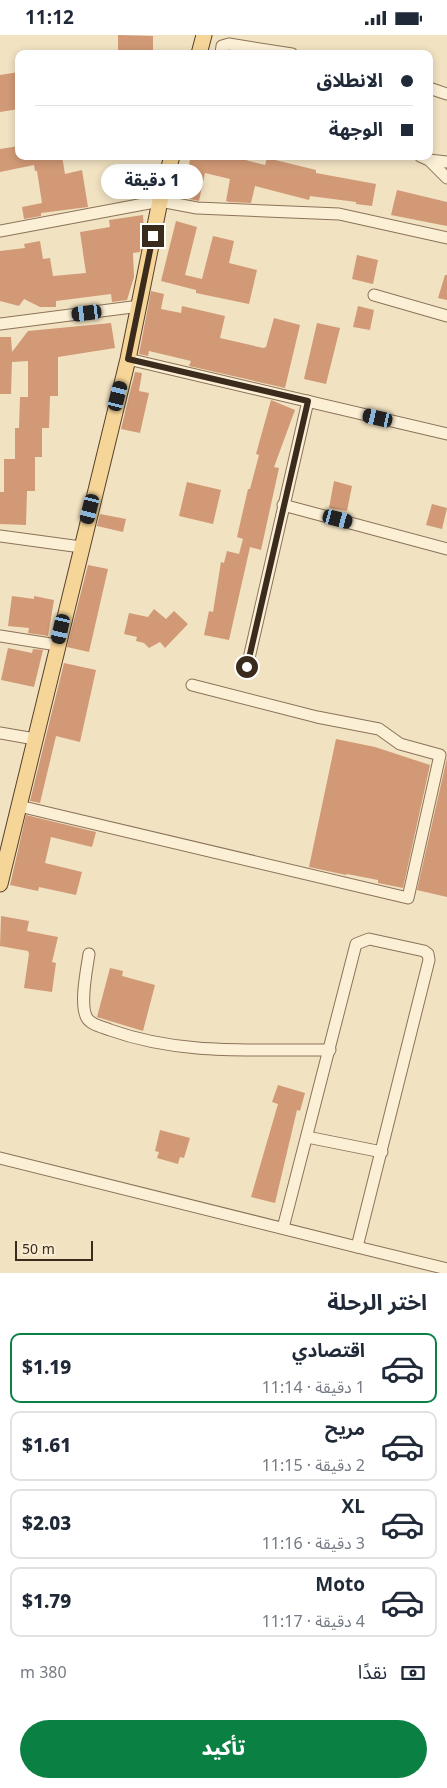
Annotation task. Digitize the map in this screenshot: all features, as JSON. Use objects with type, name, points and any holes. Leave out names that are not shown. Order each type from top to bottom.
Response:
[{"type":"main road","points":[[200,50],[204,35]]},
{"type":"main road","points":[[0,884],[128,359],[160,201],[171,160]]},
{"type":"street","points":[[221,50],[222,46],[229,44],[269,50]]},
{"type":"street","points":[[433,89],[447,94]]},
{"type":"street","points":[[433,159],[447,161]]},
{"type":"street","points":[[426,160],[447,178]]},
{"type":"street","points":[[0,231],[160,201],[197,208],[339,214],[447,238]]},
{"type":"street","points":[[374,295],[447,316]]},
{"type":"street","points":[[0,323],[140,306]]},
{"type":"street","points":[[128,359],[447,434]]},
{"type":"street","points":[[247,667],[308,401]]},
{"type":"street","points":[[283,505],[447,549]]},
{"type":"street","points":[[0,536],[81,547]]},
{"type":"street","points":[[0,636],[57,645]]},
{"type":"street","points":[[19,805],[408,898],[440,755],[400,744],[379,729],[308,715],[192,685]]},
{"type":"street","points":[[0,733],[34,739]]},
{"type":"street","points":[[283,1228],[356,943],[369,939],[424,951],[428,954],[430,960],[357,1247]]},
{"type":"street","points":[[89,953],[84,1011],[91,1023],[130,1037],[172,1047],[226,1051],[330,1050]]},
{"type":"street","points":[[307,1137],[382,1152]]},
{"type":"street","points":[[0,1158],[447,1269]]},
{"type":"building","points":[[118,35],[153,36],[153,50],[118,50]]},
{"type":"building","points":[[15,73],[15,110],[0,112],[0,75]]},
{"type":"building","points":[[15,147],[15,160],[63,160],[65,174],[82,170],[88,207],[41,213],[41,216],[24,219],[22,207],[42,203],[37,171],[35,171],[34,165],[0,172],[0,149]]},
{"type":"building","points":[[190,160],[246,160],[265,165],[266,160],[275,160],[316,170],[316,173],[376,184],[372,206],[310,196],[309,200],[255,186],[251,203],[229,202],[226,201],[230,179],[205,173],[199,201],[181,197]]},
{"type":"building","points":[[124,169],[128,193],[109,194],[106,172]]},
{"type":"building","points":[[397,190],[447,202],[447,226],[391,215]]},
{"type":"building","points":[[143,215],[144,233],[140,252],[133,253],[134,277],[127,300],[112,302],[111,294],[56,301],[56,307],[40,307],[24,299],[19,306],[0,301],[0,251],[25,248],[24,244],[40,241],[43,259],[50,258],[53,276],[86,273],[80,232],[110,227],[109,220]]},
{"type":"building","points":[[176,221],[197,227],[185,275],[202,279],[213,236],[234,241],[229,263],[257,270],[249,304],[196,293],[196,290],[161,281]]},
{"type":"building","points":[[357,255],[378,260],[373,284],[352,279]]},
{"type":"building","points":[[445,275],[447,275],[447,300],[438,298]]},
{"type":"building","points":[[151,291],[164,294],[161,309],[181,313],[182,306],[225,316],[220,338],[263,348],[266,347],[274,318],[300,325],[285,388],[189,366],[191,361],[149,351],[148,356],[139,354]]},
{"type":"building","points":[[358,306],[374,310],[370,330],[353,327]]},
{"type":"building","points":[[111,323],[115,348],[58,357],[58,396],[50,396],[49,428],[42,428],[42,457],[35,457],[35,491],[27,491],[26,525],[0,524],[0,492],[4,492],[4,459],[15,459],[15,428],[19,428],[20,397],[28,397],[28,361],[12,362],[11,394],[0,394],[0,337],[11,337],[12,352],[28,331]]},
{"type":"building","points":[[317,323],[340,328],[326,384],[304,379]]},
{"type":"building","points":[[135,372],[142,373],[139,391],[149,393],[140,433],[121,429]]},
{"type":"building","points":[[271,400],[295,410],[274,467],[279,468],[261,550],[250,547],[229,640],[204,635],[209,611],[213,612],[221,562],[224,563],[227,551],[239,554],[243,539],[237,537],[248,489],[250,489],[259,455],[256,454]]},
{"type":"building","points":[[334,481],[352,486],[347,511],[329,508]]},
{"type":"building","points":[[187,482],[221,490],[213,524],[179,516]]},
{"type":"building","points":[[432,504],[447,508],[442,529],[426,525]]},
{"type":"building","points":[[100,514],[126,519],[123,532],[97,526]]},
{"type":"building","points":[[88,565],[108,569],[89,652],[67,647]]},
{"type":"building","points":[[12,596],[34,599],[34,596],[54,600],[48,636],[28,633],[29,628],[8,626]]},
{"type":"building","points":[[154,609],[166,619],[174,611],[188,624],[165,648],[160,642],[149,648],[144,643],[136,641],[137,637],[124,634],[129,613],[148,617]]},
{"type":"building","points":[[8,648],[32,653],[33,649],[43,650],[34,687],[1,680]]},
{"type":"building","points":[[64,663],[96,670],[80,742],[56,736],[40,803],[30,801]]},
{"type":"building","points":[[336,739],[375,747],[430,765],[403,888],[378,883],[378,880],[309,867]]},
{"type":"building","points":[[447,758],[447,897],[417,890]]},
{"type":"building","points":[[26,815],[96,832],[92,847],[51,837],[45,863],[82,872],[76,895],[39,887],[38,891],[10,885]]},
{"type":"building","points":[[1,916],[29,921],[27,931],[58,937],[52,962],[56,963],[52,992],[24,988],[29,954],[28,951],[0,946]]},
{"type":"building","points":[[110,968],[123,971],[122,976],[155,985],[143,1031],[97,1017]]},
{"type":"building","points":[[278,1085],[305,1093],[300,1111],[297,1110],[275,1203],[251,1197],[278,1104],[272,1102]]},
{"type":"building","points":[[160,1130],[190,1138],[184,1158],[180,1157],[178,1164],[157,1158],[159,1152],[155,1151]]},
{"type":"route","points":[[153,236],[128,359],[308,401],[247,667]]}]
